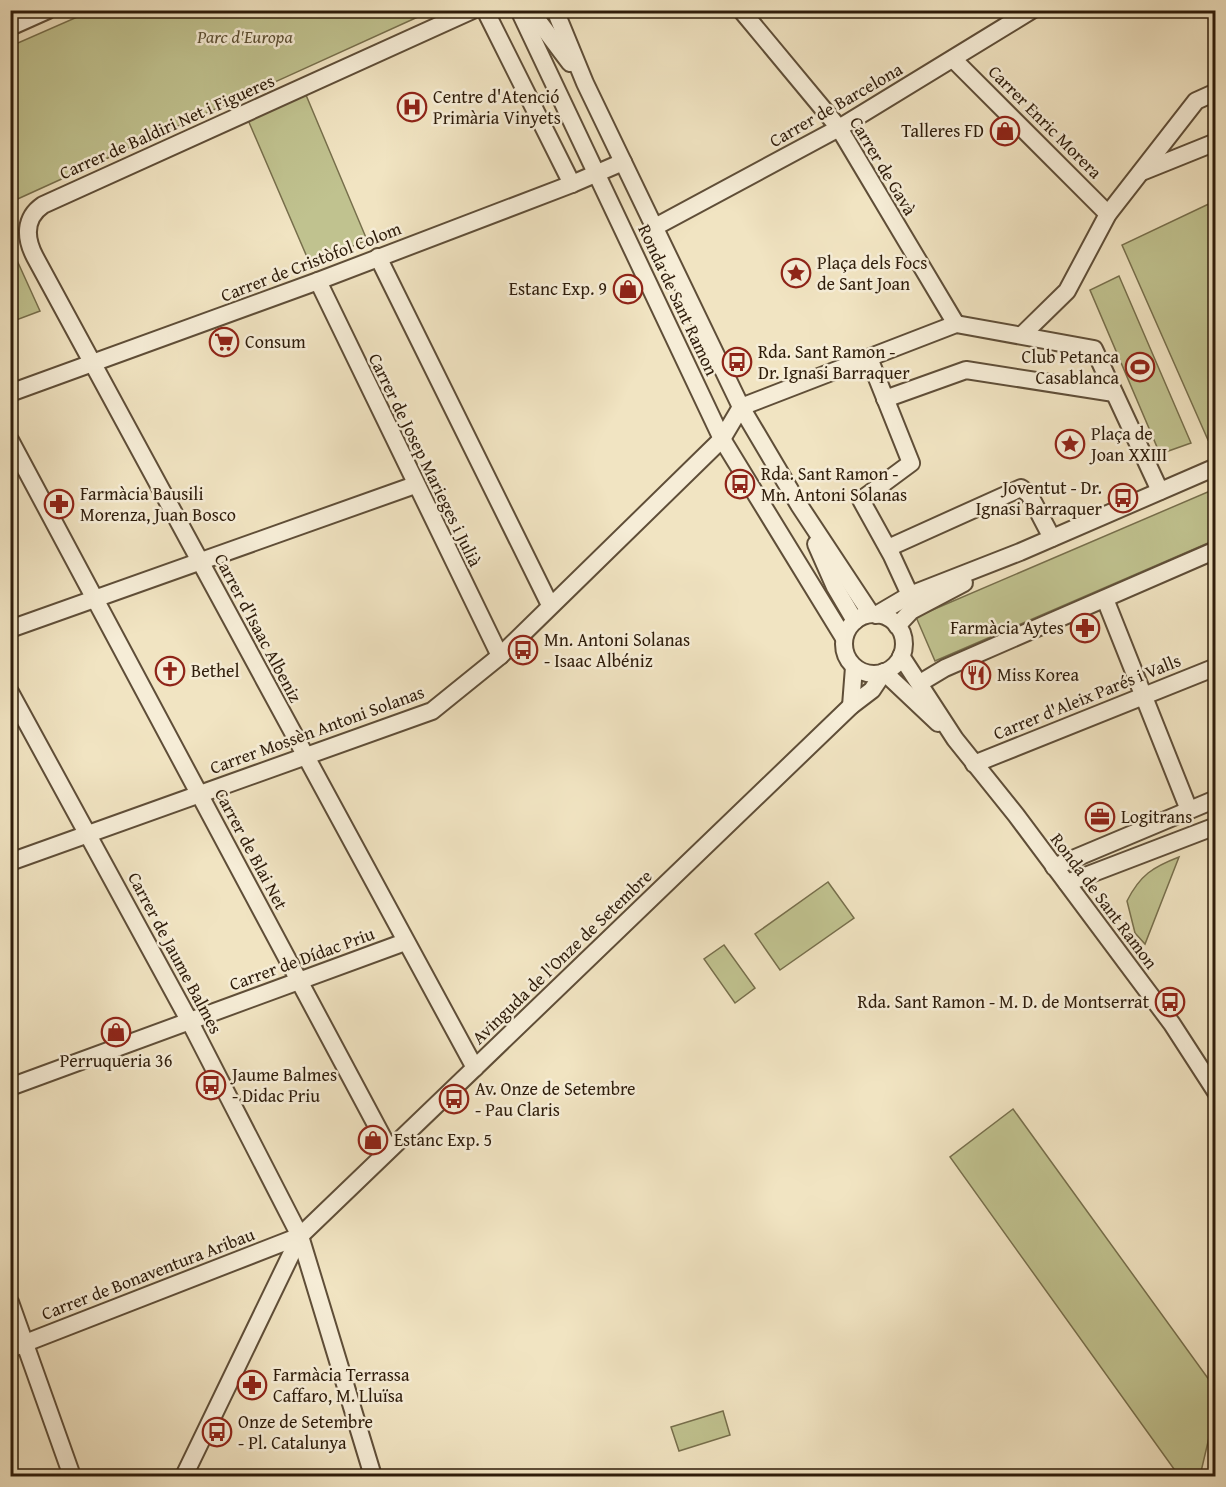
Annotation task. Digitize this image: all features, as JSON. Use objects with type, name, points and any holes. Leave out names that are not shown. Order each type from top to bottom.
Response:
[{"type":"street","points":[[10,27],[48,10]]},
{"type":"street","name":"Carrer de Baldiri Net i Figueres","points":[[93,364],[29,247],[26,234],[35,211],[472,10]]},
{"type":"street","points":[[485,10],[572,184]]},
{"type":"street","name":"Ronda de Sant Ramon","points":[[519,10],[722,439],[844,638],[844,652],[854,667]]},
{"type":"street","name":"Ronda de Sant Ramon","points":[[530,10],[585,83]]},
{"type":"street","name":"Ronda de Sant Ramon","points":[[555,10],[585,83],[741,407],[799,505],[874,614],[889,618],[897,626],[903,640],[901,656],[955,739],[1177,1030],[1215,1092]]},
{"type":"street","name":"Carrer de Gavà","points":[[748,12],[839,128],[956,324]]},
{"type":"street","name":"Carrer de Barcelona","points":[[655,227],[839,128],[1025,12]]},
{"type":"street","name":"Carrer Enric Morera","points":[[953,59],[1108,214]]},
{"type":"street","points":[[1022,335],[1067,291],[1108,214],[1144,171],[1196,101],[1215,92]]},
{"type":"street","points":[[1144,171],[1215,142]]},
{"type":"street","name":"Carrer de Cristòfol Colom","points":[[10,393],[318,281],[572,184],[623,162]]},
{"type":"street","points":[[378,257],[550,605]]},
{"type":"street","name":"Carrer de Josep Marieges i Julià","points":[[318,281],[414,485],[500,656]]},
{"type":"street","points":[[741,407],[956,324],[1094,349],[1160,490]]},
{"type":"street","points":[[869,358],[911,463],[861,500],[888,548],[910,595]]},
{"type":"street","name":"Carrer d'Isaac Albeniz","points":[[93,364],[475,1068]]},
{"type":"street","points":[[885,399],[966,370],[1114,393]]},
{"type":"street","name":"Carrer Mossèn Antoni Solanas","points":[[10,862],[432,711],[500,656],[722,439],[741,407]]},
{"type":"street","name":"Carrer de Blai Net","points":[[10,440],[389,1149]]},
{"type":"street","points":[[844,638],[855,621],[910,595],[1020,552],[1215,467]]},
{"type":"street","points":[[10,629],[201,563],[414,485]]},
{"type":"street","points":[[888,548],[1021,488],[1029,494],[1052,538]]},
{"type":"street","name":"Ronda de Sant Ramon","points":[[799,505],[818,551],[855,621]]},
{"type":"street","points":[[920,683],[945,669],[1215,550]]},
{"type":"street","name":"Ronda de Sant Ramon","points":[[818,551],[819,596]]},
{"type":"street","points":[[897,626],[911,611],[1020,552]]},
{"type":"street","points":[[1105,599],[1189,810]]},
{"type":"street","points":[[851,706],[854,667],[871,674],[884,672],[896,665],[901,656]]},
{"type":"street","name":"Carrer d'Aleix Parés i Valls","points":[[974,764],[1215,667]]},
{"type":"street","name":"Ronda de Sant Ramon","points":[[884,672],[955,739]]},
{"type":"street","name":"Avinguda de l'Onze de Setembre","points":[[300,1236],[851,706],[872,690],[884,672]]},
{"type":"street","name":"Carrer de Jaume Balmes","points":[[10,692],[190,1022],[300,1236],[373,1476]]},
{"type":"street","points":[[1054,867],[1215,799]]},
{"type":"street","points":[[1067,883],[1215,826]]},
{"type":"street","points":[[1125,838],[1134,858]]},
{"type":"street","name":"Carrer de Dídac Priu","points":[[10,1087],[405,942]]},
{"type":"street","points":[[184,1476],[300,1236]]},
{"type":"street","name":"Carrer de Bonaventura Aribau","points":[[18,1346],[300,1236]]},
{"type":"street","points":[[10,1302],[18,1346],[72,1476]]},
{"type":"green space","points":[[91,11],[431,11],[11,202],[11,46]]},
{"type":"green space","name":"Parc d'Europa","points":[[306,95],[367,240],[310,264],[248,120]]},
{"type":"green space","points":[[1215,201],[1216,436],[1208,440],[1122,245]]},
{"type":"green space","points":[[10,256],[15,256],[40,311],[11,322]]},
{"type":"green space","name":"Club Petanca Casablanca","points":[[1119,276],[1191,443],[1160,454],[1090,290]]},
{"type":"green space","points":[[1210,491],[1215,504],[1215,540],[935,661],[916,617]]},
{"type":"green space","points":[[1179,857],[1145,944],[1135,933],[1127,901],[1142,878],[1162,864]]},
{"type":"green space","points":[[828,882],[854,918],[780,970],[755,934]]},
{"type":"green space","points":[[724,945],[755,988],[735,1003],[704,959]]},
{"type":"green space","points":[[1013,1109],[1215,1388],[1215,1422],[1211,1429],[1200,1476],[1179,1476],[950,1157]]},
{"type":"green space","points":[[723,1411],[730,1435],[679,1451],[671,1427]]},
{"type":"place","name":"Centre d'Atenció Primària Vinyets","points":[[412,107]]},
{"type":"place","name":"Talleres FD","points":[[1005,131]]},
{"type":"place","name":"Plaça dels Focs de Sant Joan","points":[[796,273]]},
{"type":"place","name":"Estanc Exp. 9","points":[[628,289]]},
{"type":"place","name":"Consum","points":[[224,342]]},
{"type":"place","name":"Rda. Sant Ramon - Dr. Ignasi Barraquer","points":[[737,362]]},
{"type":"place","name":"Club Petanca Casablanca","points":[[1140,367]]},
{"type":"place","name":"Plaça de Joan XXIII","points":[[1070,444]]},
{"type":"place","name":"Rda. Sant Ramon - Mn. Antoni Solanas","points":[[740,484]]},
{"type":"place","name":"Joventut - Dr. Ignasi Barraquer","points":[[1123,498]]},
{"type":"place","name":"Farmàcia Bausili Morenza, Juan Bosco","points":[[59,504]]},
{"type":"place","name":"Farmàcia Aytes","points":[[1085,628]]},
{"type":"place","name":"Mn. Antoni Solanas - Isaac Albéniz","points":[[523,650]]},
{"type":"place","name":"Bethel","points":[[170,671]]},
{"type":"place","name":"Miss Korea","points":[[976,675]]},
{"type":"place","name":"Logitrans","points":[[1100,817]]},
{"type":"place","name":"Rda. Sant Ramon - M. D. de Montserrat","points":[[1170,1002]]},
{"type":"place","name":"Perruqueria 36","points":[[116,1032]]},
{"type":"place","name":"Jaume Balmes - Didac Priu","points":[[211,1085]]},
{"type":"place","name":"Av. Onze de Setembre - Pau Claris","points":[[454,1099]]},
{"type":"place","name":"Estanc Exp. 5","points":[[373,1140]]},
{"type":"place","name":"Farmàcia Terrassa Caffaro, M. Lluïsa","points":[[252,1385]]},
{"type":"place","name":"Onze de Setembre - Pl. Catalunya","points":[[217,1432]]}]
